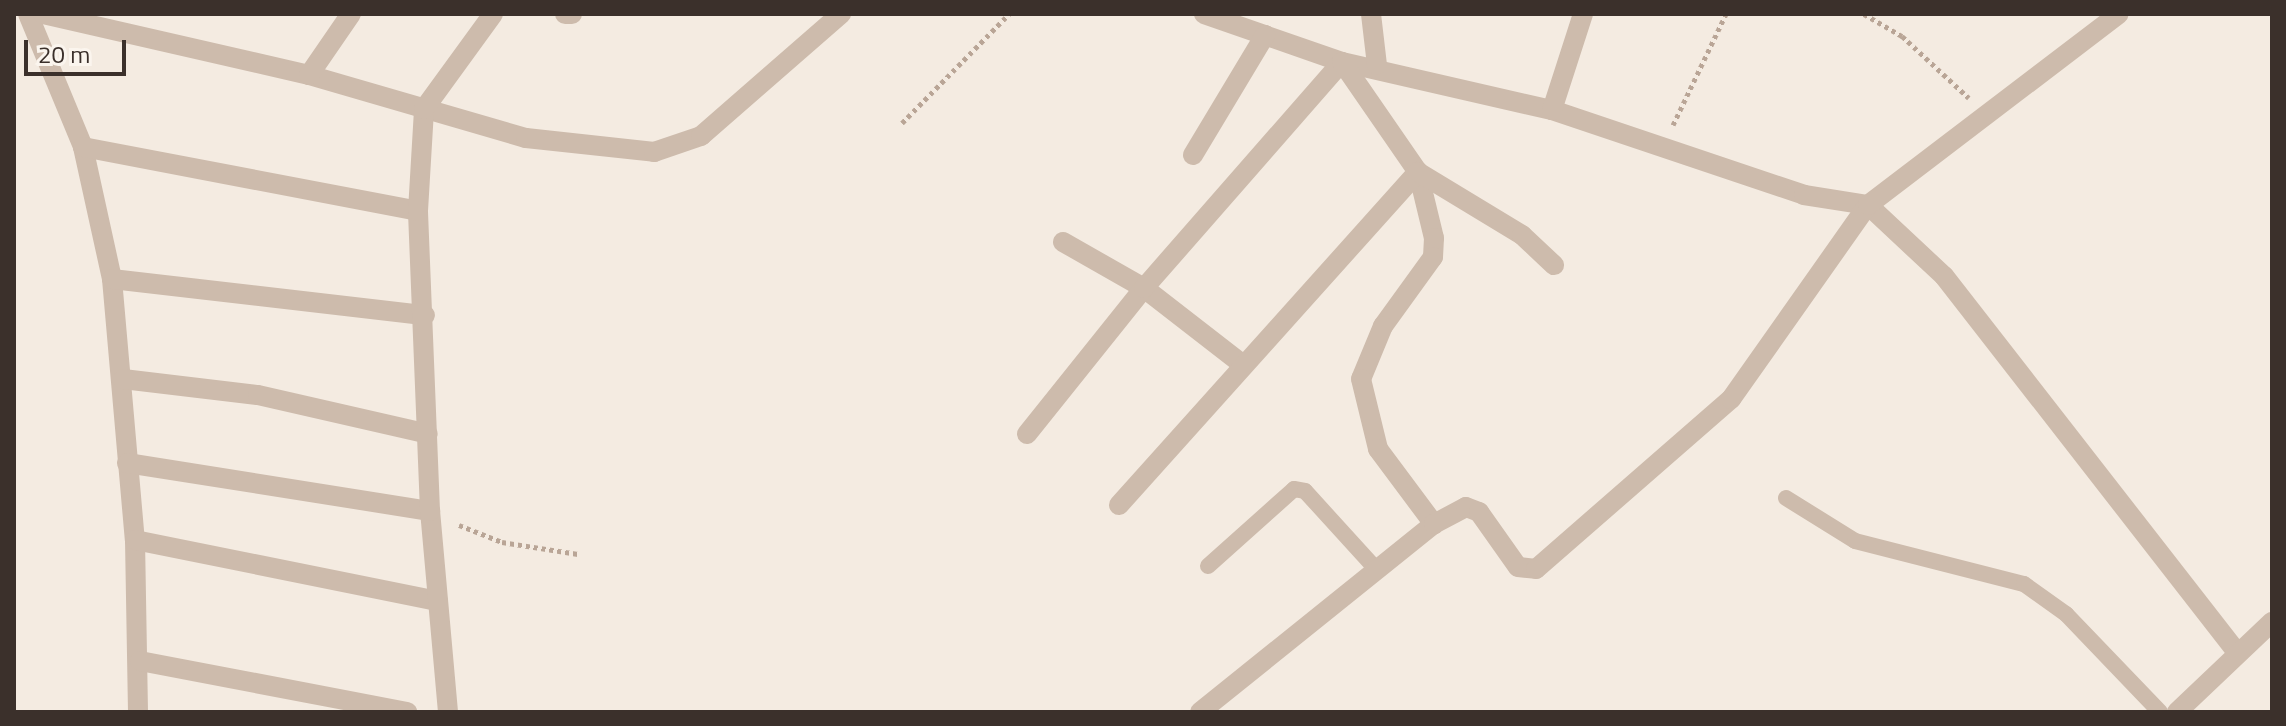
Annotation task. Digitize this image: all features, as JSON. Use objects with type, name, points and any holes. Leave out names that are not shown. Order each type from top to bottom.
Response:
[{"type":"street","points":[[28,14],[83,147],[112,279],[135,540],[140,661],[138,712]]},
{"type":"street","points":[[43,14],[309,75],[526,138],[654,152],[682,146],[841,14]]},
{"type":"street","points":[[309,75],[351,14]]},
{"type":"street","points":[[448,712],[430,511],[425,315],[418,211],[424,109],[493,14]]},
{"type":"street","points":[[565,14],[572,14]]},
{"type":"street","points":[[1204,14],[1342,62],[1377,65],[1552,110],[1804,195],[1868,205],[1944,276],[2237,652]]},
{"type":"street","points":[[1371,14],[1377,65]]},
{"type":"street","points":[[1552,110],[1583,14]]},
{"type":"street","points":[[1200,712],[1434,524],[1473,509],[1518,567],[1536,569],[1731,399],[1868,205],[2119,14]]},
{"type":"street","points":[[1193,155],[1265,35]]},
{"type":"street","points":[[1342,62],[1418,172],[1522,235],[1554,265]]},
{"type":"street","points":[[1027,434],[1144,288],[1342,62]]},
{"type":"street","points":[[83,147],[418,211]]},
{"type":"street","points":[[1119,505],[1242,364],[1418,172]]},
{"type":"street","points":[[1418,172],[1433,257],[1383,326],[1361,379],[1378,449],[1434,524]]},
{"type":"street","points":[[1063,242],[1144,288],[1242,364]]},
{"type":"street","points":[[112,279],[425,315]]},
{"type":"street","points":[[123,379],[258,395],[428,434]]},
{"type":"street","points":[[127,463],[430,511]]},
{"type":"street","points":[[135,540],[438,601]]},
{"type":"street","points":[[2177,712],[2272,622]]},
{"type":"street","points":[[140,661],[407,712]]},
{"type":"lane","points":[[1208,566],[1294,489],[1305,491],[1376,569]]},
{"type":"lane","points":[[1786,498],[1855,541],[2024,584],[2066,614],[2160,712]]},
{"type":"path","points":[[902,123],[1009,14]]},
{"type":"path","points":[[1663,148],[1726,14]]},
{"type":"path","points":[[1864,14],[1902,36],[1987,115]]},
{"type":"path","points":[[430,511],[502,542],[578,554]]}]
